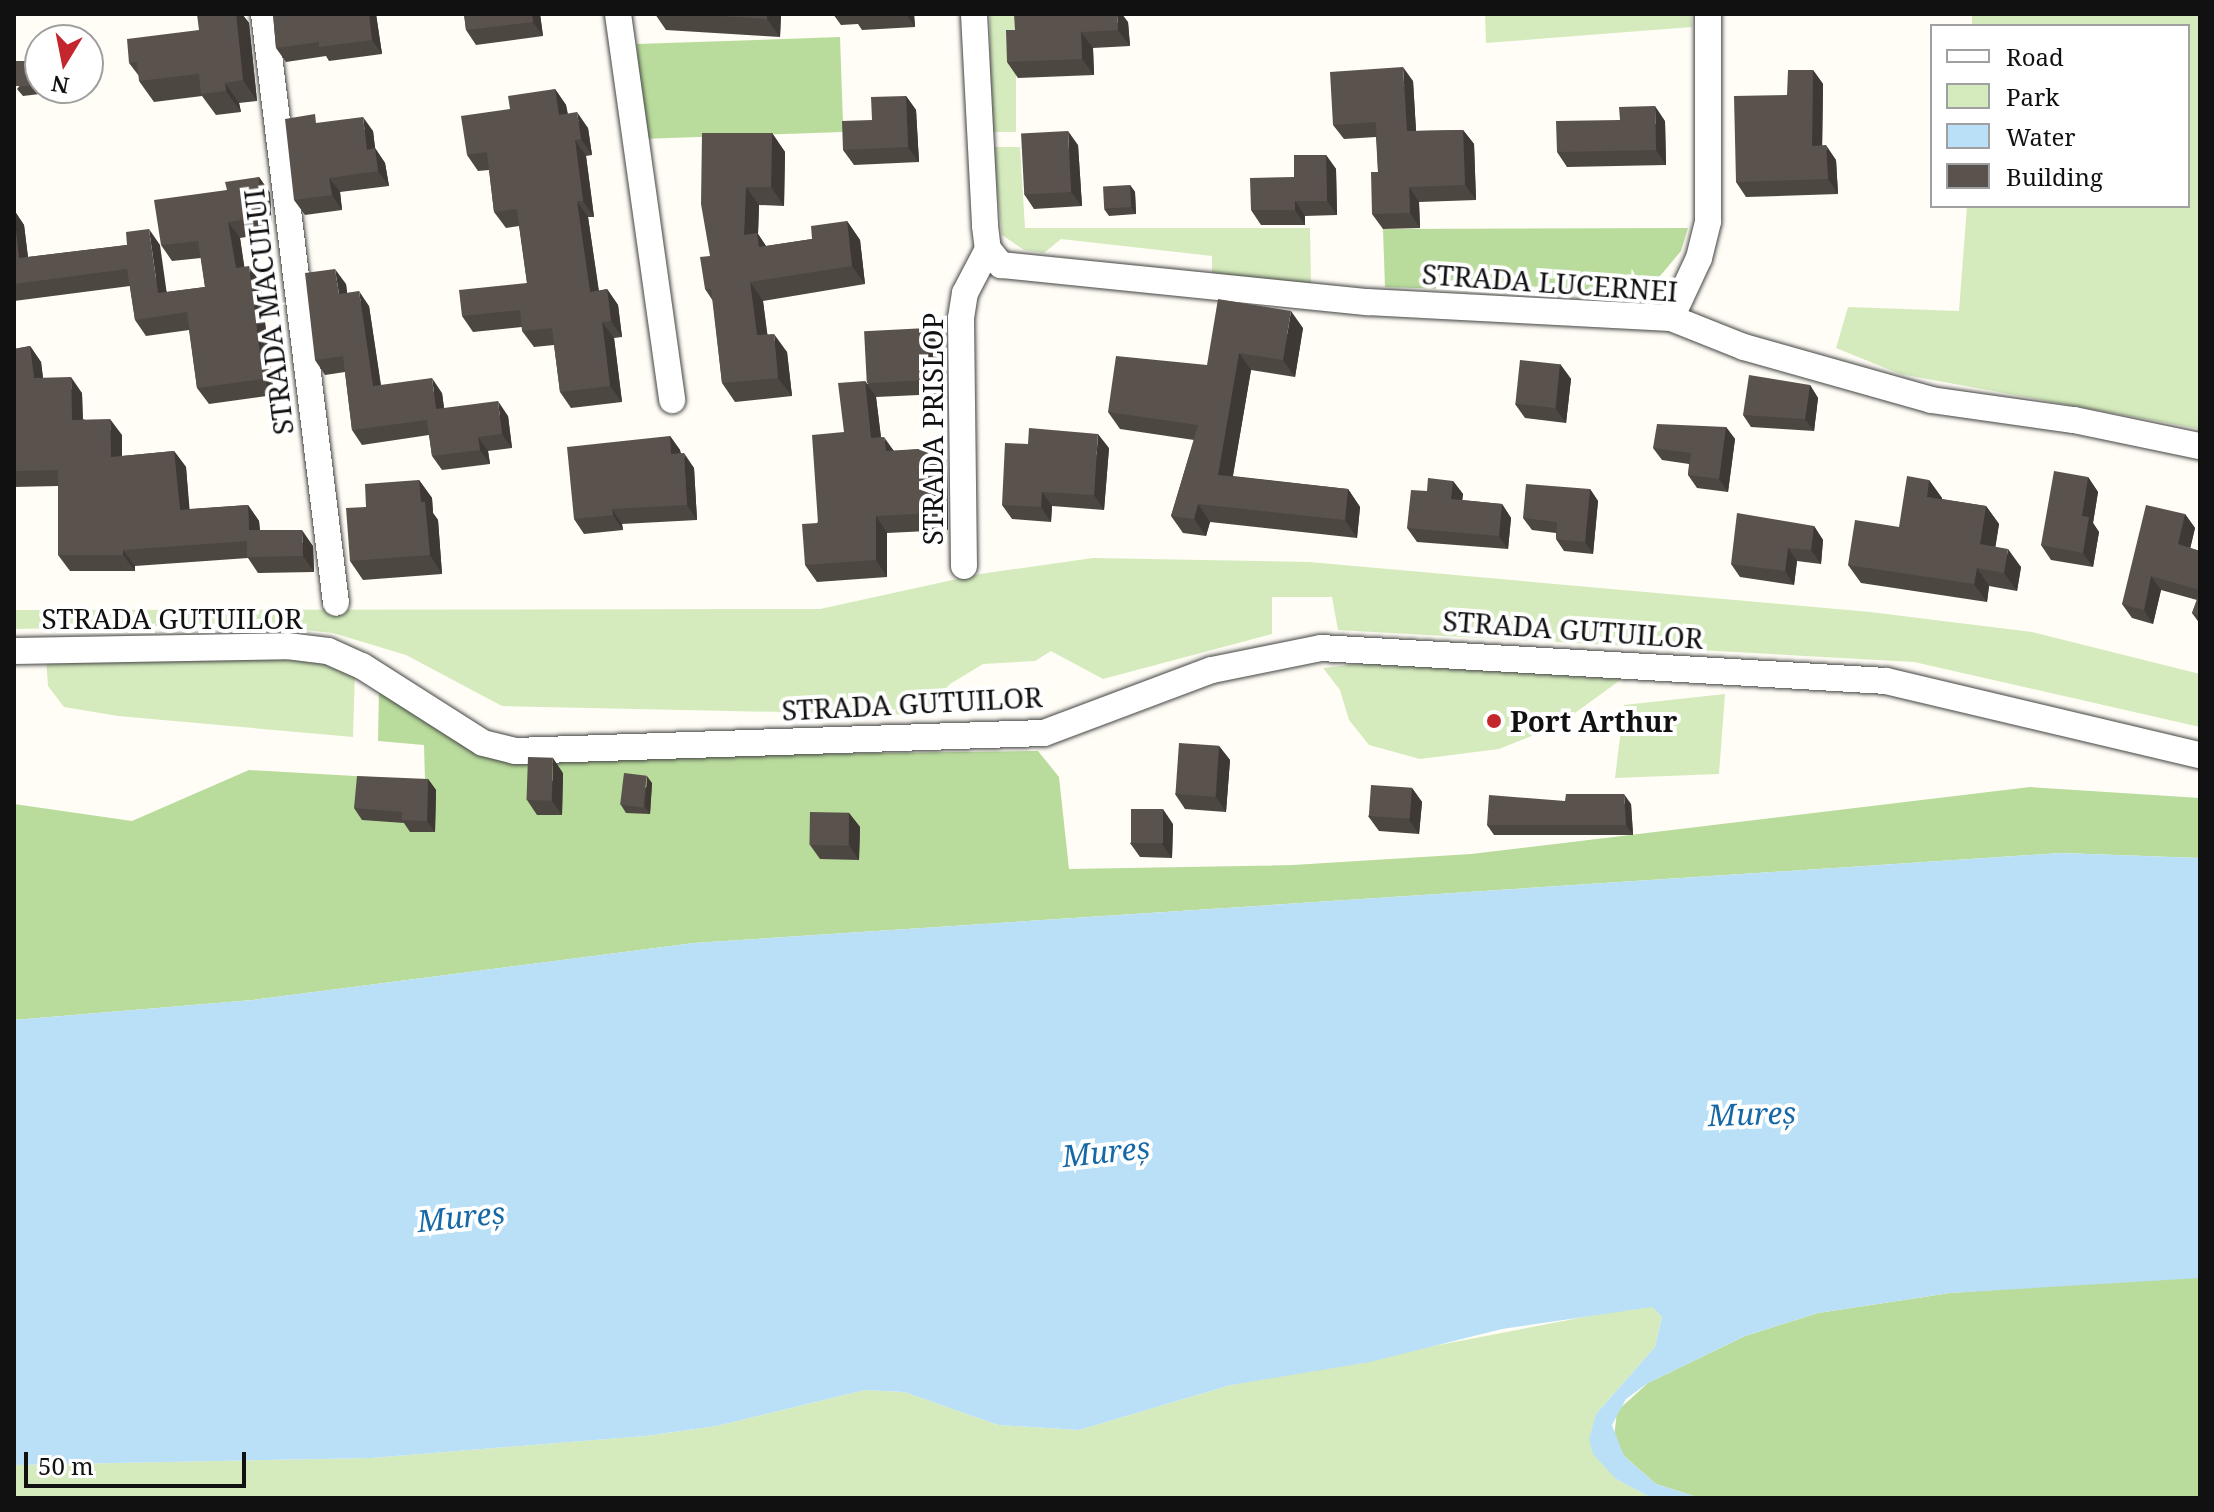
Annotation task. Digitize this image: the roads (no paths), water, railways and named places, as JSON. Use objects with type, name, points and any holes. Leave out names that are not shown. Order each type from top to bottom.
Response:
[{"type":"street","name":"STRADA MACULUI","points":[[264,14],[336,603]]},
{"type":"street","points":[[618,14],[672,400]]},
{"type":"street","points":[[974,14],[988,249]]},
{"type":"street","points":[[1671,318],[1699,258],[1708,221],[1708,14]]},
{"type":"street","name":"STRADA LUCERNEI","points":[[988,249],[1001,265],[1024,271],[1367,302],[1671,318],[1744,347],[1931,400],[2074,420],[2200,446]]},
{"type":"street","name":"STRADA PRISLOP","points":[[964,566],[961,318],[965,293],[988,249]]},
{"type":"street","name":"STRADA GUTUILOR","points":[[14,651],[287,646],[328,651],[362,666],[483,743],[515,751],[1044,733],[1212,670],[1321,648],[1886,681],[2200,755]]},
{"type":"water","name":"Mureș","points":[[2061,853],[2200,858],[2200,1278],[1950,1293],[1818,1313],[1745,1336],[1648,1383],[1626,1399],[1612,1425],[1624,1456],[1656,1484],[1700,1498],[1652,1498],[1616,1479],[1593,1454],[1589,1439],[1596,1414],[1655,1347],[1662,1317],[1652,1307],[1502,1329],[1370,1362],[1231,1385],[1079,1430],[998,1425],[904,1392],[865,1390],[717,1426],[645,1436],[371,1458],[14,1465],[14,1020],[253,1000],[694,943]]},
{"type":"place","name":"Port Arthur","points":[[1494,721]]}]
